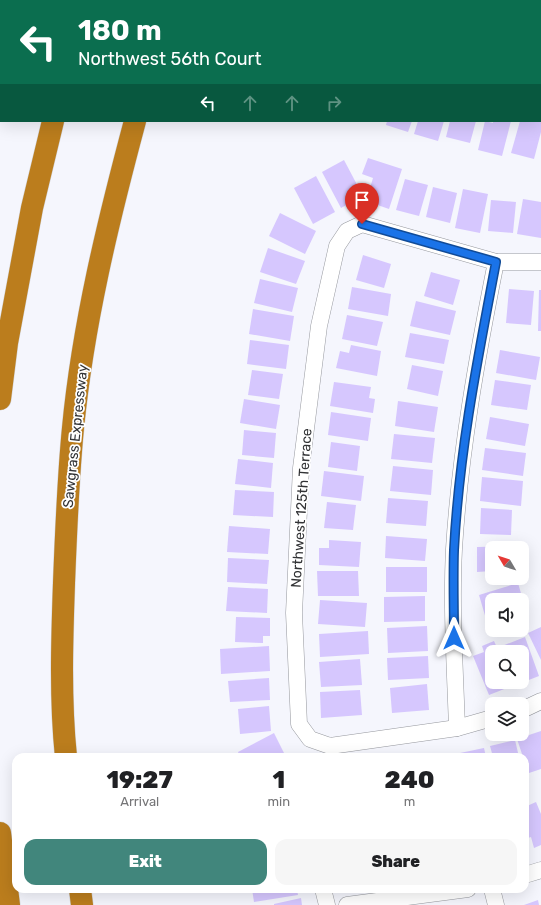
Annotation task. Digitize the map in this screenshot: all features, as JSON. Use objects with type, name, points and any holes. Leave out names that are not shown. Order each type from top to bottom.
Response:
[{"type":"highway","points":[[0,400],[7,343],[28,230],[54,122]]},
{"type":"highway","name":"Sawgrass Expressway","points":[[66,753],[62,642],[65,544],[73,427],[94,297],[110,216],[135,122]]},
{"type":"highway","points":[[0,832],[9,905]]},
{"type":"highway","points":[[80,893],[82,905]]},
{"type":"street","name":"Northwest 125th Terrace","points":[[457,728],[330,746],[310,739],[299,724],[294,613],[301,468],[319,326],[337,246],[347,231],[362,224],[496,262]]},
{"type":"street","points":[[485,720],[457,728],[454,638],[454,550],[463,448],[480,343],[496,262],[541,262]]},
{"type":"street","points":[[529,707],[541,702]]},
{"type":"street","points":[[529,874],[541,870]]},
{"type":"street","points":[[324,893],[327,905]]},
{"type":"street","points":[[347,905],[438,893]]},
{"type":"street","points":[[493,893],[496,905]]},
{"type":"building","points":[[387,122],[412,122],[408,132],[386,125]]},
{"type":"building","points":[[418,122],[444,122],[438,141],[414,134]]},
{"type":"building","points":[[450,122],[476,122],[470,143],[446,137]]},
{"type":"building","points":[[485,122],[511,122],[502,156],[478,150]]},
{"type":"building","points":[[520,122],[541,122],[541,132],[534,159],[511,153]]},
{"type":"building","points":[[368,158],[402,169],[389,209],[366,201],[373,178],[362,174]]},
{"type":"building","points":[[344,160],[363,196],[341,208],[322,172]]},
{"type":"building","points":[[316,176],[335,212],[313,224],[294,188]]},
{"type":"building","points":[[405,179],[428,185],[419,216],[396,210]]},
{"type":"building","points":[[433,187],[457,193],[450,223],[426,217]]},
{"type":"building","points":[[463,189],[488,194],[480,233],[455,228]]},
{"type":"building","points":[[523,199],[541,202],[541,238],[517,234]]},
{"type":"building","points":[[491,200],[516,202],[513,233],[488,231]]},
{"type":"building","points":[[280,213],[316,231],[305,254],[269,236]]},
{"type":"building","points":[[268,248],[305,261],[296,284],[260,272]]},
{"type":"building","points":[[363,255],[391,264],[384,288],[356,280]]},
{"type":"building","points":[[431,272],[460,280],[453,305],[424,296]]},
{"type":"building","points":[[260,279],[298,288],[292,312],[254,303]]},
{"type":"building","points":[[352,287],[391,294],[388,316],[348,309]]},
{"type":"building","points":[[509,289],[534,291],[531,325],[506,323]]},
{"type":"building","points":[[539,290],[541,290],[541,331],[538,331]]},
{"type":"building","points":[[416,301],[456,311],[450,335],[410,326]]},
{"type":"building","points":[[253,309],[294,316],[290,341],[249,334]]},
{"type":"building","points":[[347,315],[383,322],[377,346],[342,339]]},
{"type":"building","points":[[410,333],[449,340],[444,364],[405,357]]},
{"type":"building","points":[[250,340],[289,345],[286,369],[247,364]]},
{"type":"building","points":[[351,345],[381,351],[377,376],[336,368],[340,351],[349,353]]},
{"type":"building","points":[[500,350],[540,357],[536,380],[496,373]]},
{"type":"building","points":[[412,365],[443,371],[438,396],[407,389]]},
{"type":"building","points":[[252,370],[283,374],[279,399],[248,395]]},
{"type":"building","points":[[495,380],[531,385],[527,410],[491,405]]},
{"type":"building","points":[[334,382],[371,387],[369,398],[375,399],[373,413],[330,406]]},
{"type":"building","points":[[244,399],[280,405],[276,429],[240,423]]},
{"type":"building","points":[[398,401],[438,407],[434,432],[395,426]]},
{"type":"building","points":[[331,412],[371,418],[368,441],[328,435]]},
{"type":"building","points":[[490,417],[529,424],[525,446],[486,439]]},
{"type":"building","points":[[244,430],[276,433],[274,458],[242,455]]},
{"type":"building","points":[[394,434],[435,438],[432,463],[391,459]]},
{"type":"building","points":[[331,442],[360,446],[357,471],[328,467]]},
{"type":"building","points":[[485,448],[526,453],[523,476],[482,470]]},
{"type":"building","points":[[238,459],[273,463],[271,488],[235,484]]},
{"type":"building","points":[[393,466],[433,470],[431,495],[390,491]]},
{"type":"building","points":[[324,471],[364,476],[361,501],[321,496]]},
{"type":"building","points":[[482,477],[523,481],[521,506],[480,501]]},
{"type":"building","points":[[235,490],[274,492],[273,517],[233,515]]},
{"type":"building","points":[[388,498],[428,501],[426,526],[386,523]]},
{"type":"building","points":[[327,502],[356,505],[353,530],[324,528]]},
{"type":"building","points":[[481,508],[512,510],[511,535],[480,534]]},
{"type":"building","points":[[229,526],[270,529],[268,554],[227,552]]},
{"type":"building","points":[[386,536],[427,539],[425,561],[385,558]]},
{"type":"building","points":[[329,540],[361,542],[359,567],[319,565],[319,548],[329,548]]},
{"type":"building","points":[[477,547],[485,547],[485,571],[477,572]]},
{"type":"building","points":[[228,558],[269,560],[267,584],[227,582]]},
{"type":"building","points":[[386,567],[427,567],[427,592],[386,592]]},
{"type":"building","points":[[317,571],[358,571],[359,596],[318,596]]},
{"type":"building","points":[[512,585],[519,585],[521,593],[486,593]]},
{"type":"building","points":[[228,587],[268,589],[267,613],[226,611]]},
{"type":"building","points":[[485,593],[485,616],[479,595]]},
{"type":"building","points":[[425,596],[425,621],[384,622],[384,597]]},
{"type":"building","points":[[320,600],[367,603],[365,627],[318,624]]},
{"type":"building","points":[[236,617],[270,618],[270,636],[263,636],[263,643],[235,642]]},
{"type":"building","points":[[427,626],[428,651],[388,653],[387,628]]},
{"type":"building","points":[[541,627],[541,660],[529,635],[529,633]]},
{"type":"building","points":[[368,631],[369,654],[320,657],[319,634]]},
{"type":"building","points":[[525,637],[528,645],[505,645]]},
{"type":"building","points":[[494,641],[496,645],[485,645],[485,685],[473,656],[484,652],[482,646]]},
{"type":"building","points":[[269,646],[270,671],[221,674],[220,649]]},
{"type":"building","points":[[529,648],[539,676],[529,680]]},
{"type":"building","points":[[428,656],[429,678],[388,680],[387,658]]},
{"type":"building","points":[[360,659],[362,685],[321,687],[319,662]]},
{"type":"building","points":[[269,678],[270,700],[230,702],[228,681]]},
{"type":"building","points":[[427,684],[429,710],[392,713],[390,688]]},
{"type":"building","points":[[487,689],[504,689],[489,695]]},
{"type":"building","points":[[360,690],[362,715],[321,718],[320,692]]},
{"type":"building","points":[[269,706],[271,731],[240,734],[238,709]]},
{"type":"building","points":[[541,731],[541,769],[529,773],[529,753],[522,753],[518,741],[529,741],[529,735]]},
{"type":"building","points":[[274,733],[284,753],[238,753]]},
{"type":"building","points":[[515,741],[518,753],[492,753],[490,746]]},
{"type":"building","points":[[484,748],[485,753],[460,753]]},
{"type":"building","points":[[536,802],[541,814],[541,845],[534,848],[531,837],[529,838],[529,805]]},
{"type":"building","points":[[253,893],[298,893],[298,895],[254,902]]},
{"type":"building","points":[[301,898],[302,905],[274,905],[274,904]]},
{"type":"building","points":[[538,900],[539,905],[524,905]]},
{"type":"route","points":[[362,224],[496,262],[480,343],[463,448],[454,550],[454,638]]}]
